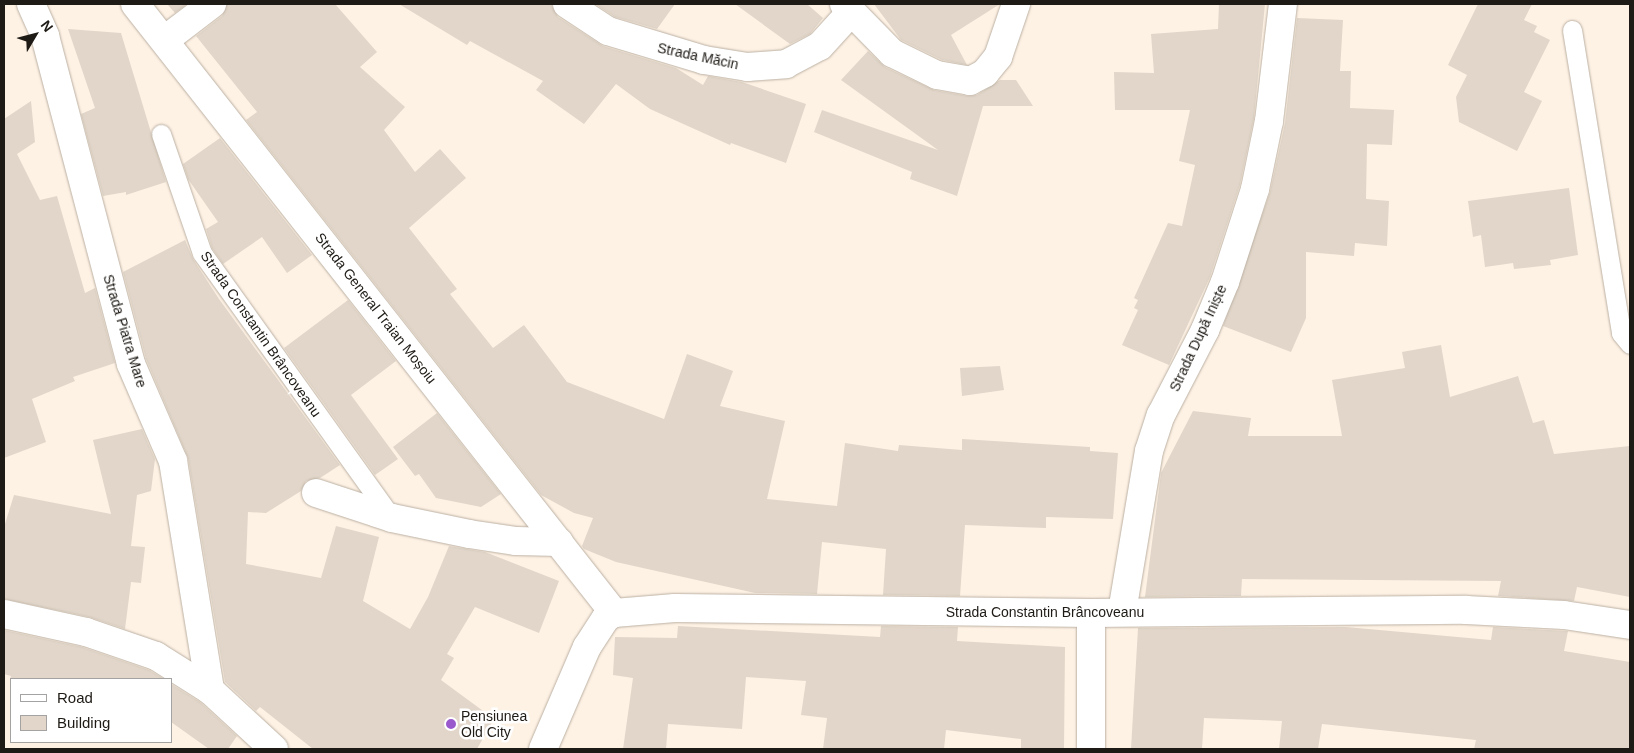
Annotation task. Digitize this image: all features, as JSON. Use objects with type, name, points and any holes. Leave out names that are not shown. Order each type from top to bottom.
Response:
[{"type":"street","name":"Strada Piatra Mare","points":[[31,4],[45,36],[132,364],[173,461],[210,690]]},
{"type":"street","name":"Strada General Traian Moșoiu","points":[[135,4],[166,39],[614,613]]},
{"type":"street","points":[[166,39],[212,4]]},
{"type":"street","name":"Strada Măcin","points":[[566,4],[608,31],[704,60],[747,66],[786,64],[820,46],[847,8]]},
{"type":"street","points":[[847,8],[892,53],[937,76],[970,80],[985,73],[998,57],[1016,4]]},
{"type":"street","name":"Strada După Iniște","points":[[1122,612],[1149,451],[1161,415],[1205,330],[1225,282],[1255,189],[1269,121],[1283,4]]},
{"type":"street","points":[[316,493],[392,518],[469,534],[516,541],[559,542]]},
{"type":"street","name":"Strada Constantin Brâncoveanu","points":[[614,613],[675,608],[1091,613],[1466,610],[1564,615],[1630,624]]},
{"type":"street","points":[[543,749],[587,647],[606,618],[614,613]]},
{"type":"street","points":[[1090,749],[1091,613]]},
{"type":"street","points":[[4,614],[86,632],[156,656],[210,690],[274,749]]},
{"type":"lane","points":[[1572,30],[1621,333],[1630,344]]},
{"type":"lane","name":"Strada Constantin Brâncoveanu","points":[[160,134],[202,253],[392,518]]},
{"type":"building","points":[[167,4],[187,4],[175,13]]},
{"type":"building","points":[[227,4],[335,4],[377,52],[360,67],[405,107],[384,130],[415,172],[440,149],[466,178],[409,228],[457,289],[450,294],[493,348],[524,325],[567,382],[664,419],[687,354],[733,371],[720,406],[785,421],[767,499],[837,506],[845,443],[898,451],[899,445],[962,450],[962,439],[1090,447],[1090,451],[1118,453],[1113,519],[1046,517],[1046,528],[965,525],[960,596],[883,595],[886,549],[822,542],[817,594],[755,593],[616,562],[584,549],[582,546],[593,518],[574,513],[541,495],[246,120],[257,112],[196,36],[222,16]]},
{"type":"building","points":[[399,4],[551,4],[558,17],[603,46],[676,68],[703,85],[708,76],[742,82],[806,104],[786,163],[731,143],[730,145],[650,109],[616,84],[584,124],[536,90],[543,81],[470,41],[467,45]]},
{"type":"building","points":[[595,4],[675,4],[657,29],[615,17]]},
{"type":"building","points":[[735,4],[807,4],[823,18],[810,34],[790,44]]},
{"type":"building","points":[[874,4],[1000,4],[951,35],[967,65],[942,60],[901,40]]},
{"type":"building","points":[[1219,4],[1265,4],[1254,118],[1240,185],[1210,277],[1169,365],[1122,345],[1138,310],[1134,308],[1138,300],[1134,298],[1168,223],[1182,226],[1195,165],[1179,161],[1190,110],[1115,110],[1114,72],[1154,73],[1151,34],[1218,29]]},
{"type":"building","points":[[1478,4],[1532,4],[1524,20],[1537,26],[1534,32],[1550,40],[1524,92],[1542,101],[1517,151],[1459,122],[1456,97],[1467,75],[1448,65]]},
{"type":"building","points":[[1297,18],[1343,20],[1340,71],[1351,71],[1350,108],[1394,110],[1392,145],[1367,144],[1366,199],[1389,201],[1387,246],[1355,243],[1354,256],[1306,252],[1306,318],[1291,352],[1223,326],[1270,192],[1285,123]]},
{"type":"building","points":[[68,29],[121,33],[166,182],[126,195],[126,192],[103,196],[81,114],[95,108]]},
{"type":"building","points":[[868,51],[885,67],[934,90],[968,96],[977,95],[1000,80],[1016,80],[1033,106],[983,106],[957,196],[910,179],[912,172],[814,132],[822,110],[938,150],[841,80]]},
{"type":"building","points":[[31,101],[35,142],[17,154],[40,200],[57,196],[85,293],[95,288],[115,363],[73,377],[75,381],[32,399],[46,442],[4,458],[4,119]]},
{"type":"building","points":[[220,138],[312,255],[287,273],[262,237],[223,264],[212,248],[206,229],[218,222],[188,179],[183,164]]},
{"type":"building","points":[[1569,188],[1578,255],[1550,260],[1551,265],[1514,269],[1513,263],[1485,267],[1481,235],[1473,237],[1468,201]]},
{"type":"building","points":[[185,240],[193,259],[219,299],[340,465],[320,478],[306,481],[301,491],[266,513],[248,512],[246,564],[321,578],[336,526],[379,537],[363,601],[410,629],[428,597],[449,546],[485,552],[559,581],[539,633],[475,607],[447,654],[454,658],[441,680],[494,719],[477,749],[313,749],[260,707],[256,711],[225,682],[188,458],[146,359],[123,272]]},
{"type":"building","points":[[348,300],[396,361],[351,395],[398,459],[375,475],[284,348]]},
{"type":"building","points":[[1441,345],[1450,397],[1518,376],[1533,423],[1544,420],[1554,454],[1630,446],[1630,597],[1577,587],[1574,601],[1498,596],[1501,581],[1242,579],[1241,596],[1145,597],[1161,473],[1193,411],[1251,418],[1248,436],[1342,436],[1332,380],[1405,368],[1402,352]]},
{"type":"building","points":[[1000,366],[1004,390],[962,396],[960,368]]},
{"type":"building","points":[[437,413],[501,494],[481,507],[436,498],[419,474],[415,476],[393,447]]},
{"type":"building","points":[[142,429],[155,459],[151,491],[137,495],[131,546],[145,547],[141,583],[131,582],[125,629],[89,617],[4,599],[4,527],[14,495],[111,514],[93,440]]},
{"type":"building","points":[[678,626],[880,637],[881,626],[958,627],[957,641],[1065,647],[1064,749],[1021,749],[1021,739],[946,730],[944,749],[823,749],[827,718],[801,715],[806,681],[746,677],[742,729],[668,724],[666,749],[623,749],[633,678],[613,675],[615,637],[677,638]]},
{"type":"building","points":[[1346,627],[1491,640],[1493,627],[1568,631],[1564,651],[1630,662],[1630,749],[1474,749],[1476,740],[1322,724],[1318,749],[1279,749],[1282,721],[1204,718],[1202,749],[1131,749],[1138,628]]},
{"type":"building","points":[[4,630],[82,647],[149,670],[162,678],[10,678],[11,676],[4,674]]},
{"type":"building","points":[[172,685],[200,702],[237,736],[228,749],[209,749],[172,723]]},
{"type":"place","name":"Pensiunea Old City","points":[[451,724]]}]
